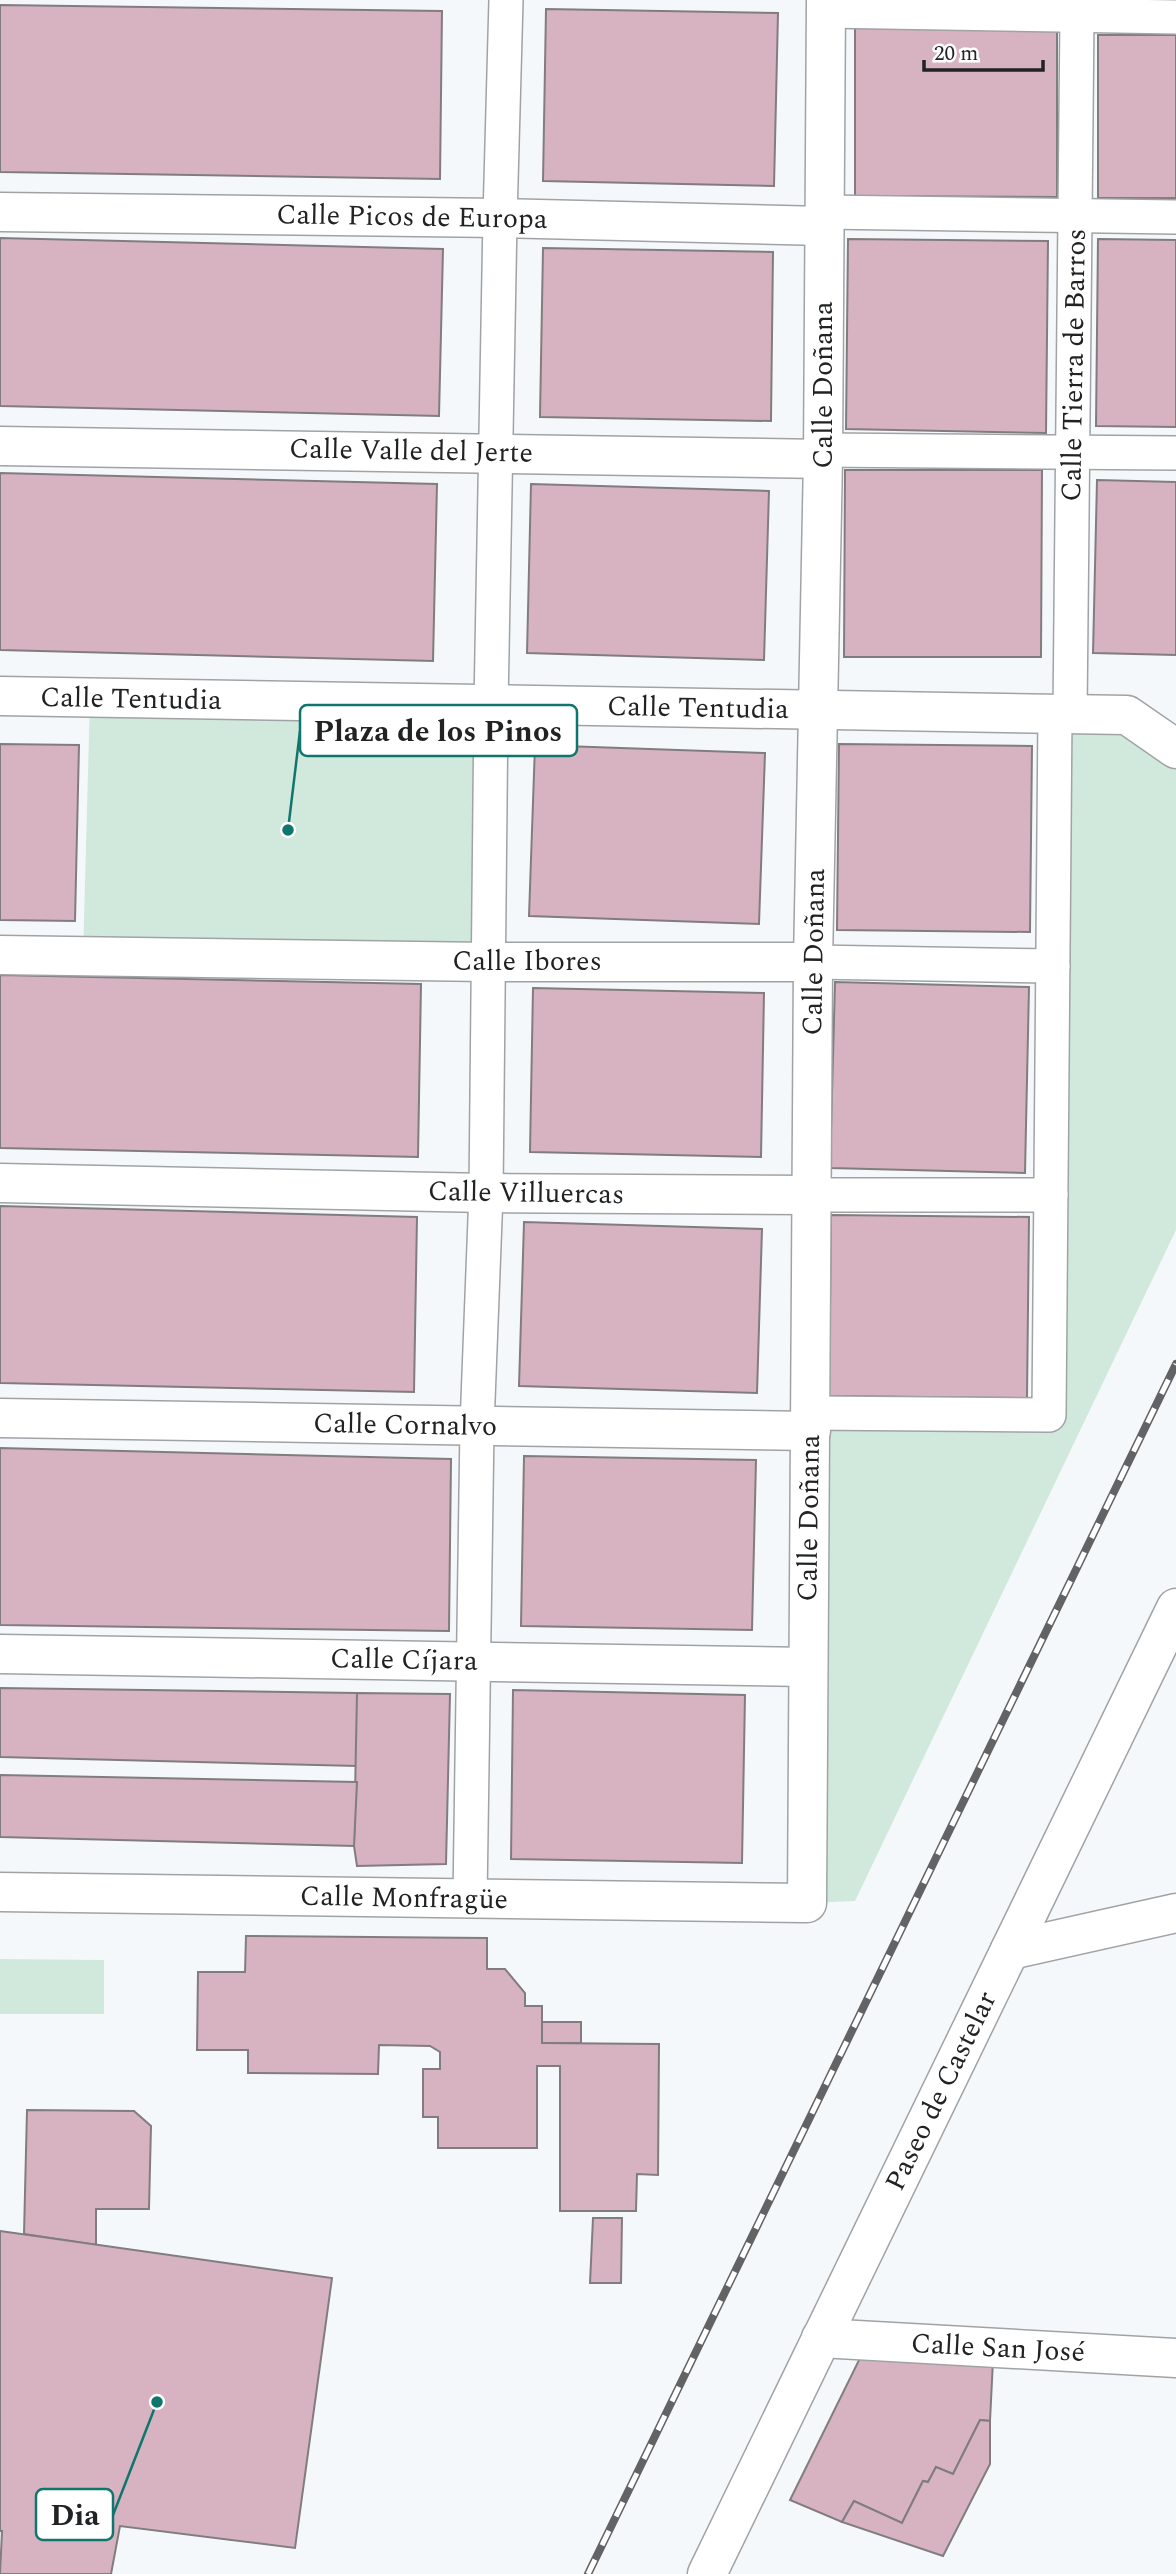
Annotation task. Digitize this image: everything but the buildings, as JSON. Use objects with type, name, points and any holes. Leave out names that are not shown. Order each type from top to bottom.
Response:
[{"type":"street","points":[[470,1899],[477,1426],[486,1193],[491,705],[506,0]]},
{"type":"street","points":[[826,6],[1176,18]]},
{"type":"street","name":"Calle Doñana","points":[[807,1903],[813,962],[823,454],[826,6]]},
{"type":"street","name":"Calle Tierra de Barros","points":[[811,1422],[1049,1415],[1053,966],[1073,452],[1077,16]]},
{"type":"street","name":"Calle Picos de Europa","points":[[0,212],[823,219]]},
{"type":"street","points":[[823,219],[1075,215],[1176,217]]},
{"type":"street","name":"Calle Valle del Jerte","points":[[0,446],[823,454]]},
{"type":"street","points":[[823,454],[1176,453]]},
{"type":"street","name":"Calle Tentudia","points":[[0,696],[1127,715],[1176,749]]},
{"type":"street","name":"Calle Ibores","points":[[0,954],[487,962],[813,962],[1053,966]]},
{"type":"street","name":"Calle Villuercas","points":[[0,1183],[486,1193],[1051,1195]]},
{"type":"street","name":"Calle Cornalvo","points":[[0,1418],[477,1426],[811,1422]]},
{"type":"street","name":"Paseo de Castelar","points":[[707,2574],[1176,1608]]},
{"type":"street","name":"Calle Cíjara","points":[[0,1654],[807,1667]]},
{"type":"street","name":"Calle Monfragüe","points":[[0,1892],[807,1903]]},
{"type":"street","points":[[1010,1950],[1176,1913]]},
{"type":"street","name":"Calle San José","points":[[821,2338],[1176,2358]]},
{"type":"green space","points":[[90,698],[491,705],[487,962],[83,956]]},
{"type":"green space","points":[[1055,714],[1176,749],[1176,1230],[855,1901],[807,1903],[811,1413],[1049,1415]]},
{"type":"green space","points":[[0,1959],[104,1960],[104,2014],[0,2014]]},
{"type":"railway","points":[[588,2574],[1176,1364]]},
{"type":"place","name":"Plaza de los Pinos","points":[[288,830]]},
{"type":"place","name":"Dia","points":[[157,2402]]}]
